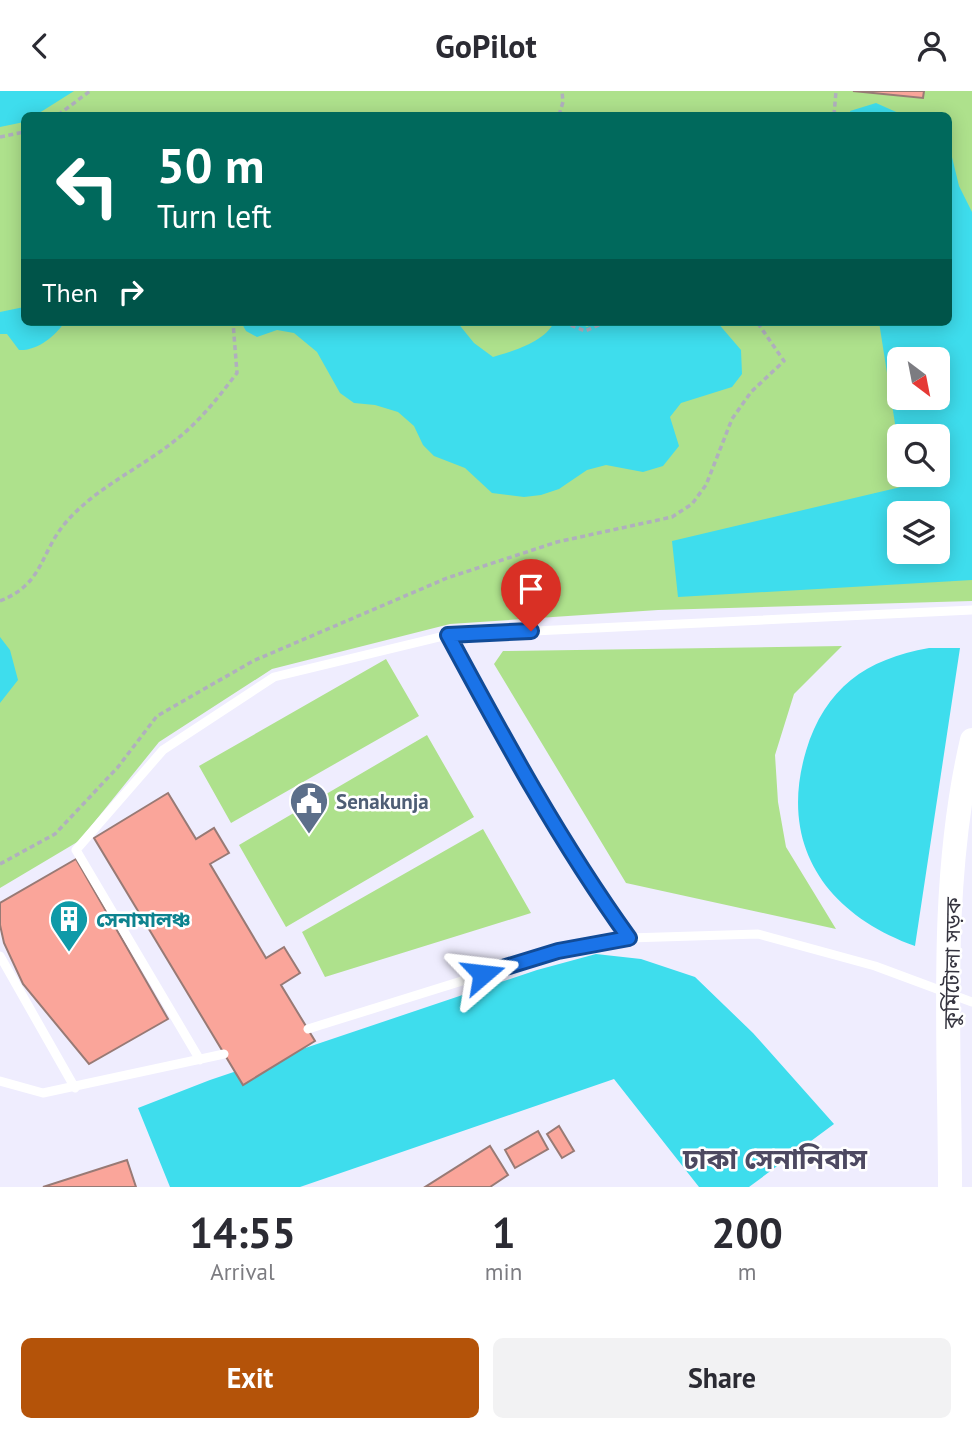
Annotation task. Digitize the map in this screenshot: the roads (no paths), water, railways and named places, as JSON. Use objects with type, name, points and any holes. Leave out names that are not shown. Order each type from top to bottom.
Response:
[{"type":"main road","name":"কুর্মিটোলা সড়ক","points":[[950,1187],[961,997],[950,926],[960,805],[972,740]]},
{"type":"lane","points":[[201,1060],[76,850],[163,750],[274,677],[448,635],[972,610]]},
{"type":"lane","points":[[448,635],[524,776],[597,894],[629,938]]},
{"type":"lane","points":[[308,1029],[558,951],[629,938],[758,934],[875,965],[961,997]]},
{"type":"lane","points":[[0,956],[75,1088]]},
{"type":"lane","points":[[0,1081],[43,1093],[225,1055]]},
{"type":"water","points":[[0,91],[74,91],[41,112],[21,112],[21,123],[0,127]]},
{"type":"water","points":[[876,103],[896,112],[850,112]]},
{"type":"water","points":[[952,157],[959,186],[972,212],[972,580],[678,597],[672,541],[901,487],[950,487],[950,424],[895,424],[893,410],[950,410],[950,347],[887,347],[887,373],[880,326],[952,326]]},
{"type":"water","points":[[21,308],[21,326],[61,326],[45,342],[33,348],[19,350],[7,334],[0,334],[0,312]]},
{"type":"water","points":[[243,326],[460,326],[474,343],[493,357],[519,349],[536,340],[552,326],[720,326],[741,350],[742,374],[732,387],[681,403],[670,417],[679,446],[663,466],[643,472],[606,465],[587,470],[559,489],[524,497],[492,493],[465,468],[434,456],[423,445],[414,426],[398,412],[375,405],[354,403],[340,393],[317,352],[294,333],[277,330],[257,337],[246,331]]},
{"type":"water","points":[[0,637],[10,650],[18,680],[0,703]]},
{"type":"water","points":[[929,648],[960,648],[915,946],[856,915],[834,895],[817,872],[805,846],[799,817],[799,785],[814,729],[837,694],[867,669],[906,653]]},
{"type":"water","points":[[596,954],[641,959],[695,977],[753,1033],[834,1124],[749,1187],[699,1187],[614,1079],[300,1187],[170,1187],[138,1108],[210,1080],[537,970]]},
{"type":"place","name":"Senakunja","points":[[309,835]]},
{"type":"place","name":"সেনামালঞ্চ","points":[[69,953]]},
{"type":"district","name":"ঢাকা সেনানিবাস","points":[[775,1158]]}]
